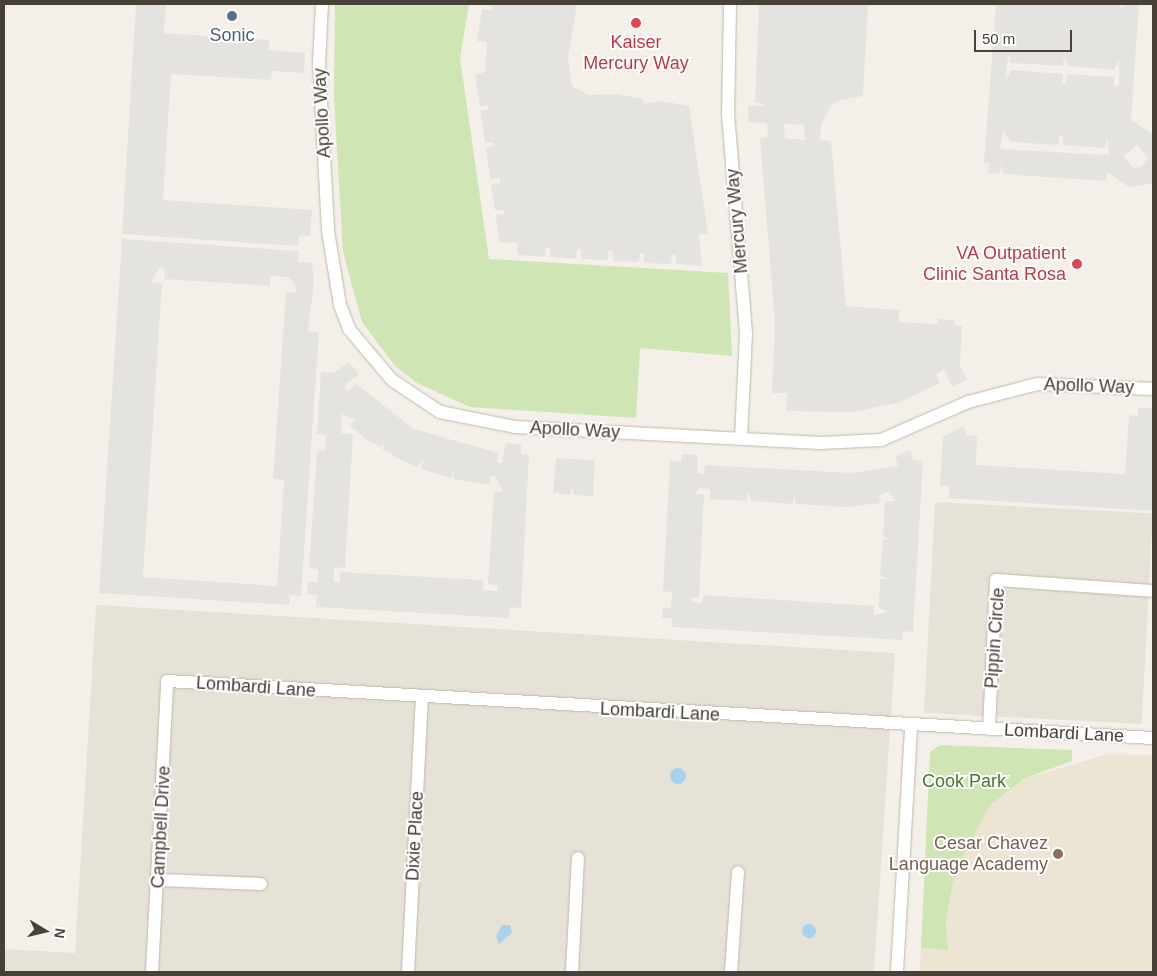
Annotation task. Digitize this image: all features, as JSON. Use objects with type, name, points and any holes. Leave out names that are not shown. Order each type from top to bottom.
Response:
[{"type":"street","name":"Apollo Way","points":[[322,4],[319,63],[336,285],[349,329],[392,380],[440,412],[478,421],[533,428],[821,443],[881,440],[968,402],[1037,384],[1153,389]]},
{"type":"street","name":"Mercury Way","points":[[730,4],[728,114],[746,333],[741,438]]},
{"type":"street","name":"Pippin Circle","points":[[989,729],[996,580],[1153,591]]},
{"type":"street","name":"Lombardi Lane","points":[[167,681],[422,699],[1153,738]]},
{"type":"street","name":"Campbell Drive","points":[[152,972],[159,880],[167,681]]},
{"type":"street","name":"Dixie Place","points":[[408,972],[422,699]]},
{"type":"street","points":[[897,972],[911,726]]},
{"type":"street","points":[[572,972],[578,858]]},
{"type":"street","points":[[731,972],[738,872]]},
{"type":"street","points":[[159,880],[261,884]]},
{"type":"shaded area","points":[[136,4],[166,4],[164,33],[269,40],[269,50],[305,53],[304,73],[272,71],[271,80],[171,74],[163,200],[312,210],[310,236],[299,235],[298,246],[122,234]]},
{"type":"shaded area","points":[[483,4],[577,4],[568,57],[572,86],[589,95],[616,94],[643,99],[644,103],[662,101],[689,106],[708,233],[699,235],[702,266],[676,264],[676,255],[672,255],[671,264],[644,263],[644,253],[640,253],[639,262],[613,261],[613,251],[608,251],[608,260],[581,259],[581,249],[577,249],[576,259],[550,257],[550,247],[545,248],[545,257],[518,255],[517,243],[499,242],[496,215],[504,214],[504,210],[495,210],[491,184],[500,183],[500,178],[490,179],[486,148],[494,146],[493,142],[485,143],[480,111],[489,109],[488,105],[480,106],[475,75],[485,72],[487,42],[477,41],[482,9],[491,10],[492,6]]},
{"type":"shaded area","points":[[759,4],[868,4],[863,96],[840,100],[830,107],[821,126],[820,140],[831,141],[846,306],[899,310],[899,322],[937,324],[938,319],[954,320],[954,325],[962,326],[960,365],[967,380],[952,387],[944,369],[936,374],[940,383],[898,403],[850,412],[786,411],[787,393],[772,393],[775,323],[760,138],[768,137],[767,123],[749,122],[748,106],[766,105],[755,102]],"holes":[[[784,124],[804,125],[805,140],[785,138]]]},
{"type":"shaded area","points":[[996,4],[1118,4],[1123,8],[1125,4],[1139,4],[1131,120],[1153,134],[1153,183],[1129,187],[1107,172],[1106,181],[1003,174],[1002,163],[1000,174],[988,173],[989,163],[984,163]],"holes":[[[1008,53],[1011,63],[1063,66],[1064,57],[1068,66],[1114,70],[1119,60],[1119,85],[1114,86],[1114,77],[1067,74],[1066,84],[1062,83],[1063,74],[1011,70],[1006,80]],[[1003,131],[1011,142],[1058,145],[1059,136],[1063,136],[1063,145],[1104,148],[1108,138],[1109,155],[1000,149]],[[1137,145],[1148,158],[1141,167],[1133,168],[1124,156]]]},
{"type":"shaded area","points":[[122,239],[299,251],[298,262],[312,263],[314,281],[308,331],[319,332],[301,596],[290,595],[289,605],[99,593]],"holes":[[[159,268],[165,269],[164,279],[270,286],[271,276],[288,277],[295,284],[296,293],[286,292],[273,479],[284,480],[277,586],[143,577],[162,283],[151,282]]]},
{"type":"shaded area","points":[[349,362],[359,374],[345,385],[348,391],[356,384],[414,429],[498,453],[497,462],[502,463],[506,443],[521,444],[521,454],[529,454],[521,608],[510,607],[509,618],[316,607],[317,595],[307,595],[308,582],[318,582],[318,569],[309,568],[317,451],[325,451],[326,435],[317,434],[321,372],[333,373]],"holes":[[[342,414],[355,420],[350,426],[380,447],[386,443],[382,449],[397,458],[417,467],[424,460],[421,469],[451,478],[454,470],[454,479],[477,483],[489,484],[490,475],[496,477],[503,492],[494,492],[488,584],[498,585],[497,591],[483,590],[483,580],[340,572],[340,582],[334,582],[334,567],[345,568],[353,434],[341,433]]]},
{"type":"shaded area","points":[[1138,408],[1153,408],[1153,511],[949,498],[949,486],[940,485],[943,437],[963,426],[967,435],[977,436],[976,465],[1125,474],[1129,415],[1138,416]]},
{"type":"shaded area","points":[[911,450],[913,460],[923,461],[913,632],[903,631],[902,640],[672,627],[672,618],[662,618],[663,608],[671,608],[672,592],[663,591],[670,461],[681,462],[682,454],[698,455],[697,473],[704,474],[705,465],[851,473],[898,466],[895,456]],"holes":[[[700,488],[710,489],[710,499],[747,501],[748,492],[751,501],[793,504],[794,495],[796,504],[846,507],[880,503],[879,495],[889,492],[895,501],[885,501],[883,536],[892,540],[883,539],[880,576],[890,579],[880,579],[879,608],[887,612],[874,615],[874,606],[704,595],[702,603],[694,603],[690,598],[699,598],[704,494],[695,494]]]},
{"type":"shaded area","points":[[556,458],[595,460],[593,496],[574,495],[571,485],[570,495],[553,493]]},
{"type":"shaded area","points":[[935,502],[1153,513],[1142,724],[924,713]]},
{"type":"shaded area","points":[[96,605],[895,653],[874,972],[4,972],[4,949],[75,953]]},
{"type":"shaded area","name":"Cesar Chavez Language Academy","points":[[1108,754],[1153,755],[1153,972],[920,972],[921,948],[947,950],[946,922],[955,871],[990,804],[1023,779]]},
{"type":"green space","points":[[335,4],[469,4],[460,58],[489,259],[728,273],[732,356],[640,348],[636,418],[470,407],[417,383],[395,366],[362,322],[343,252],[334,98]]},
{"type":"green space","name":"Cook Park","points":[[940,745],[1072,750],[1072,761],[1023,779],[990,805],[955,871],[946,922],[948,950],[921,948],[930,752]]},
{"type":"water","points":[[675,768],[681,768],[686,773],[684,782],[675,784],[670,779],[670,773]]},
{"type":"water","points":[[809,924],[814,926],[816,931],[814,936],[809,938],[804,936],[802,931],[804,926]]},
{"type":"water","points":[[502,925],[510,925],[512,933],[499,944],[496,936]]},
{"type":"place","name":"Sonic","points":[[232,16]]},
{"type":"place","name":"Kaiser Mercury Way","points":[[636,23]]},
{"type":"place","name":"VA Outpatient Clinic Santa Rosa","points":[[1077,264]]},
{"type":"place","name":"Cesar Chavez Language Academy","points":[[1058,854]]}]
